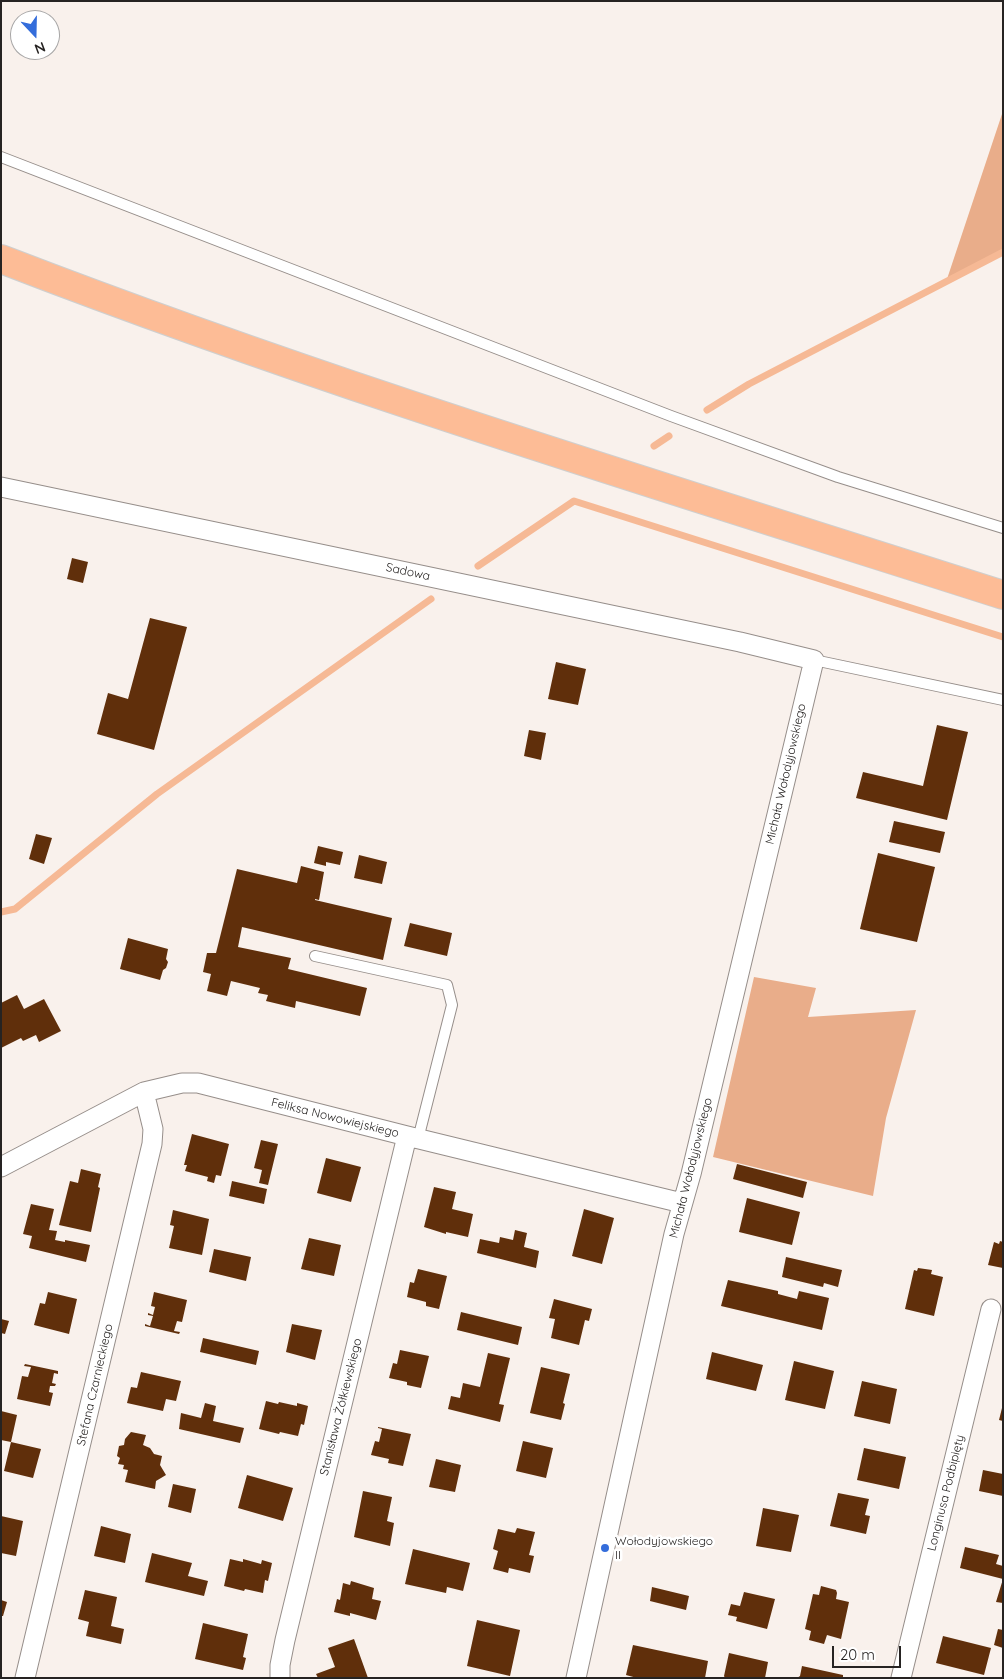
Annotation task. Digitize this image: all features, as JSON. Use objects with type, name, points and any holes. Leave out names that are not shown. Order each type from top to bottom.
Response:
[{"type":"highway","points":[[1,259],[263,354],[542,448],[1003,595]]},
{"type":"street","name":"Sadowa","points":[[1,487],[740,642],[814,660]]},
{"type":"street","name":"Michała Wołodyjowskiego","points":[[576,1678],[682,1203],[814,660]]},
{"type":"street","name":"Feliksa Nowowiejskiego","points":[[1,1167],[144,1092],[182,1083],[198,1082],[682,1203]]},
{"type":"street","name":"Stefana Czarnieckiego","points":[[25,1678],[152,1144],[153,1129],[144,1092]]},
{"type":"street","name":"Stanisława Żółkiewskiego","points":[[280,1678],[280,1665],[285,1640],[413,1137]]},
{"type":"street","name":"Longinusa Podbipięty","points":[[901,1678],[991,1309]]},
{"type":"lane","points":[[1,157],[671,416],[838,476],[1003,528]]},
{"type":"lane","points":[[814,660],[1003,700]]},
{"type":"lane","points":[[315,956],[447,985],[452,1004],[413,1137]]},
{"type":"shaded area","points":[[1003,111],[1003,252],[946,282]]},
{"type":"shaded area","points":[[754,977],[816,988],[808,1017],[916,1010],[886,1118],[873,1196],[713,1157]]},
{"type":"building","points":[[72,558],[88,562],[83,583],[67,579]]},
{"type":"building","points":[[150,618],[187,627],[154,750],[97,734],[108,693],[128,699]]},
{"type":"building","points":[[556,662],[586,669],[578,705],[548,699]]},
{"type":"building","points":[[937,725],[968,732],[947,820],[856,798],[863,772],[923,786]]},
{"type":"building","points":[[529,730],[546,733],[541,760],[524,756]]},
{"type":"building","points":[[894,821],[945,832],[940,853],[889,842]]},
{"type":"building","points":[[36,834],[52,838],[44,864],[29,859]]},
{"type":"building","points":[[318,846],[343,852],[340,865],[326,862],[326,866],[314,863]]},
{"type":"building","points":[[878,853],[935,867],[917,942],[860,929]]},
{"type":"building","points":[[359,855],[387,862],[382,884],[354,878]]},
{"type":"building","points":[[301,866],[324,872],[319,900],[315,900],[392,918],[383,960],[242,927],[238,947],[291,958],[288,969],[367,988],[360,1016],[296,1001],[295,1008],[266,1001],[268,995],[258,993],[260,988],[231,981],[227,996],[207,991],[211,974],[203,972],[207,953],[216,953],[237,869],[297,883]]},
{"type":"building","points":[[410,923],[452,933],[447,956],[404,946]]},
{"type":"building","points":[[128,938],[168,949],[166,959],[168,962],[160,980],[120,969]]},
{"type":"building","points":[[17,995],[24,1009],[44,999],[61,1031],[39,1042],[36,1035],[23,1041],[21,1038],[1,1048],[1,1003]]},
{"type":"building","points":[[192,1134],[229,1144],[221,1176],[216,1175],[214,1183],[207,1181],[208,1177],[185,1171],[187,1165],[184,1165]]},
{"type":"building","points":[[261,1140],[278,1144],[268,1185],[259,1183],[262,1170],[254,1168]]},
{"type":"building","points":[[326,1158],[361,1167],[351,1202],[317,1193]]},
{"type":"building","points":[[737,1164],[807,1182],[803,1198],[733,1179]]},
{"type":"building","points":[[81,1169],[101,1174],[91,1232],[59,1225],[70,1181],[78,1183]]},
{"type":"building","points":[[232,1181],[267,1189],[264,1204],[229,1196]]},
{"type":"building","points":[[434,1187],[456,1192],[452,1209],[473,1214],[468,1237],[446,1232],[446,1234],[424,1227]]},
{"type":"building","points":[[747,1198],[800,1212],[792,1245],[739,1232]]},
{"type":"building","points":[[31,1204],[54,1209],[49,1230],[57,1231],[55,1240],[90,1245],[86,1262],[29,1248],[32,1236],[23,1234]]},
{"type":"building","points":[[584,1209],[614,1218],[602,1264],[572,1256]]},
{"type":"building","points":[[173,1210],[209,1219],[202,1255],[169,1248],[174,1226],[170,1225]]},
{"type":"building","points":[[515,1230],[527,1233],[524,1247],[539,1251],[536,1268],[477,1253],[480,1239],[499,1243],[500,1237],[513,1240]]},
{"type":"building","points":[[309,1238],[341,1245],[334,1276],[301,1269]]},
{"type":"building","points":[[1000,1241],[1003,1242],[1003,1268],[988,1265],[994,1242],[999,1244]]},
{"type":"building","points":[[214,1249],[251,1257],[246,1281],[209,1272]]},
{"type":"building","points":[[786,1257],[842,1270],[838,1287],[824,1283],[823,1287],[782,1277]]},
{"type":"building","points":[[918,1268],[932,1270],[931,1274],[943,1277],[934,1316],[905,1309],[914,1270],[917,1271]]},
{"type":"building","points":[[418,1269],[447,1276],[439,1309],[426,1306],[426,1302],[407,1297],[410,1282],[414,1283]]},
{"type":"building","points":[[728,1280],[778,1291],[778,1294],[797,1299],[799,1291],[829,1298],[822,1330],[721,1306]]},
{"type":"building","points":[[48,1292],[77,1299],[69,1334],[34,1325],[40,1303],[45,1304]]},
{"type":"building","points":[[154,1292],[187,1300],[182,1322],[177,1321],[174,1331],[180,1332],[179,1334],[145,1326],[145,1324],[150,1326],[153,1316],[148,1315],[148,1313],[153,1315],[155,1307],[151,1306]]},
{"type":"building","points":[[554,1299],[592,1309],[589,1321],[585,1320],[579,1345],[551,1338],[555,1319],[549,1318]]},
{"type":"building","points":[[461,1312],[522,1327],[518,1345],[457,1330]]},
{"type":"building","points":[[1,1319],[9,1321],[5,1334],[1,1333]]},
{"type":"building","points":[[292,1324],[322,1330],[315,1360],[286,1352]]},
{"type":"building","points":[[203,1338],[259,1351],[256,1365],[200,1352]]},
{"type":"building","points":[[400,1350],[429,1356],[421,1388],[407,1385],[407,1382],[389,1378],[393,1363],[397,1364]]},
{"type":"building","points":[[712,1352],[763,1365],[756,1391],[706,1379]]},
{"type":"building","points":[[488,1353],[510,1358],[499,1404],[504,1405],[500,1422],[448,1409],[451,1396],[460,1398],[463,1383],[480,1387]]},
{"type":"building","points":[[794,1361],[834,1371],[825,1409],[785,1400]]},
{"type":"building","points":[[25,1364],[58,1371],[58,1374],[54,1373],[52,1383],[56,1384],[55,1386],[50,1386],[49,1392],[53,1393],[50,1406],[17,1399],[22,1376],[28,1377],[31,1367],[24,1366]]},
{"type":"building","points":[[541,1367],[570,1374],[561,1420],[530,1413]]},
{"type":"building","points":[[141,1372],[181,1381],[176,1401],[166,1399],[163,1411],[127,1403],[131,1387],[137,1388]]},
{"type":"building","points":[[862,1381],[897,1389],[890,1424],[854,1416]]},
{"type":"building","points":[[266,1401],[297,1406],[297,1403],[308,1406],[304,1425],[301,1424],[298,1436],[259,1429]]},
{"type":"building","points":[[205,1403],[216,1406],[213,1421],[244,1428],[240,1443],[179,1429],[181,1413],[201,1418]]},
{"type":"building","points":[[1003,1408],[1003,1421],[999,1420]]},
{"type":"building","points":[[1,1411],[17,1415],[11,1442],[1,1440]]},
{"type":"building","points":[[378,1427],[411,1434],[403,1466],[388,1463],[389,1459],[371,1455],[375,1441],[379,1442],[382,1429]]},
{"type":"building","points":[[131,1432],[146,1435],[143,1445],[150,1448],[154,1454],[162,1456],[160,1465],[166,1475],[156,1481],[155,1489],[125,1482],[128,1470],[123,1469],[124,1465],[118,1464],[120,1458],[117,1456],[119,1446],[124,1445],[125,1439]]},
{"type":"building","points":[[523,1441],[553,1448],[546,1478],[516,1471]]},
{"type":"building","points":[[11,1442],[41,1449],[33,1478],[4,1471]]},
{"type":"building","points":[[864,1448],[906,1457],[899,1489],[857,1480]]},
{"type":"building","points":[[436,1459],[461,1465],[455,1492],[429,1487]]},
{"type":"building","points":[[983,1470],[1003,1474],[1003,1496],[979,1491]]},
{"type":"building","points":[[247,1475],[293,1488],[283,1521],[238,1508]]},
{"type":"building","points":[[173,1484],[196,1489],[191,1513],[168,1507]]},
{"type":"building","points":[[363,1491],[392,1497],[387,1521],[394,1523],[390,1546],[354,1537]]},
{"type":"building","points":[[838,1493],[869,1499],[865,1515],[870,1516],[866,1534],[830,1526]]},
{"type":"building","points":[[763,1508],[799,1515],[791,1552],[756,1546]]},
{"type":"building","points":[[1,1516],[23,1521],[16,1556],[1,1553]]},
{"type":"building","points":[[101,1526],[131,1534],[125,1563],[94,1556]]},
{"type":"building","points":[[517,1528],[535,1532],[529,1555],[534,1556],[530,1573],[509,1568],[508,1573],[493,1569],[498,1551],[493,1549],[498,1529],[515,1533]]},
{"type":"building","points":[[965,1547],[999,1555],[996,1564],[1003,1566],[1003,1579],[960,1568]]},
{"type":"building","points":[[413,1549],[470,1563],[463,1591],[447,1587],[446,1593],[405,1584]]},
{"type":"building","points":[[152,1553],[192,1563],[188,1576],[208,1581],[204,1596],[145,1582]]},
{"type":"building","points":[[230,1559],[243,1562],[243,1559],[261,1564],[262,1560],[272,1563],[268,1581],[265,1580],[263,1593],[224,1586]]},
{"type":"building","points":[[1003,1579],[1003,1603],[996,1602]]},
{"type":"building","points":[[351,1581],[374,1588],[372,1599],[381,1601],[376,1620],[350,1613],[350,1616],[334,1612],[337,1599],[340,1600],[343,1583],[350,1585]]},
{"type":"building","points":[[821,1586],[836,1590],[836,1599],[849,1602],[841,1639],[827,1635],[824,1644],[809,1640],[811,1631],[805,1629],[813,1594],[819,1595]]},
{"type":"building","points":[[652,1587],[689,1596],[686,1610],[650,1601]]},
{"type":"building","points":[[85,1590],[117,1597],[111,1626],[124,1629],[121,1644],[86,1636],[89,1622],[78,1619]]},
{"type":"building","points":[[744,1592],[775,1599],[767,1629],[736,1621],[737,1617],[728,1615],[731,1604],[740,1606]]},
{"type":"building","points":[[1,1600],[7,1602],[3,1616],[1,1616]]},
{"type":"building","points":[[477,1620],[520,1630],[510,1676],[467,1666]]},
{"type":"building","points":[[203,1623],[248,1634],[243,1657],[246,1658],[243,1670],[195,1659]]},
{"type":"building","points":[[998,1629],[1003,1630],[1003,1648],[994,1645]]},
{"type":"building","points":[[943,1636],[991,1648],[984,1675],[936,1663]]},
{"type":"building","points":[[354,1639],[368,1678],[318,1678],[316,1674],[335,1667],[328,1648]]},
{"type":"building","points":[[633,1645],[708,1661],[705,1678],[637,1678],[626,1675]]},
{"type":"building","points":[[729,1653],[768,1662],[765,1678],[725,1678]]},
{"type":"building","points":[[802,1666],[843,1675],[843,1678],[797,1678],[800,1676]]},
{"type":"waterway","points":[[707,410],[749,384],[1003,252]]},
{"type":"waterway","points":[[654,446],[669,436]]},
{"type":"waterway","points":[[478,566],[574,501],[1003,637]]},
{"type":"waterway","points":[[1,912],[15,909],[157,794],[431,599]]},
{"type":"place","name":"Wołodyjowskiego II","points":[[605,1548]]}]
